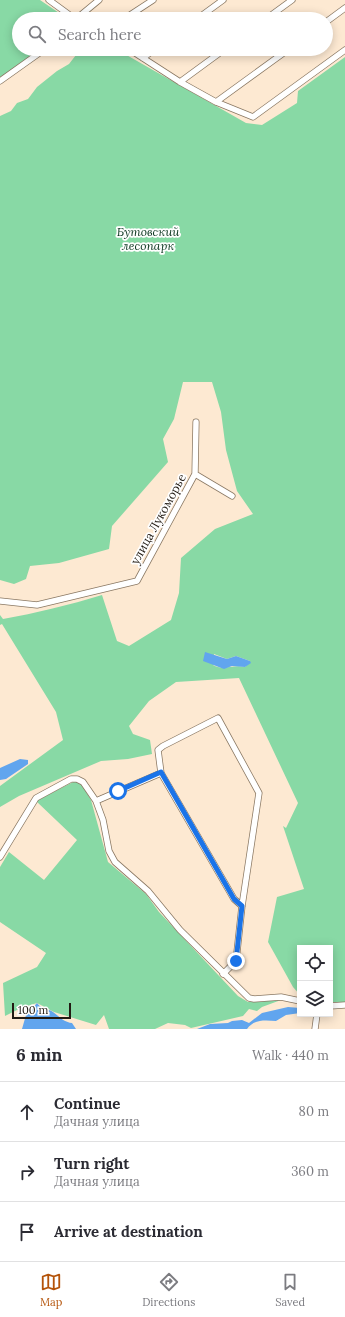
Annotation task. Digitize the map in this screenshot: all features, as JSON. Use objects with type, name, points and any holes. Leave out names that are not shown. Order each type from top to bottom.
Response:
[{"type":"street","points":[[50,0],[66,12]]},
{"type":"street","points":[[84,12],[99,0]]},
{"type":"street","points":[[135,12],[153,0]]},
{"type":"street","points":[[207,12],[223,0]]},
{"type":"street","points":[[276,12],[292,0]]},
{"type":"street","points":[[333,17],[345,8]]},
{"type":"street","points":[[140,56],[180,82],[216,102],[253,117],[345,50]]},
{"type":"street","points":[[0,81],[35,56]]},
{"type":"street","points":[[180,82],[215,56]]},
{"type":"street","points":[[216,102],[279,56]]},
{"type":"street","name":"улица Лукоморье","points":[[0,601],[37,605],[137,581],[195,474],[196,422]]},
{"type":"street","points":[[195,474],[232,496]]},
{"type":"street","points":[[223,974],[236,961],[242,906],[259,793],[218,718],[158,750],[161,772],[234,899],[242,906]]},
{"type":"street","points":[[96,801],[161,772]]},
{"type":"street","points":[[0,857],[33,801],[71,779],[77,779],[89,788],[96,801],[103,820],[109,851],[115,862],[148,891],[180,930],[223,974],[249,998],[281,997],[297,1000]]},
{"type":"street","points":[[333,1006],[345,1005]]},
{"type":"street","points":[[314,1029],[316,1017]]},
{"type":"green space","points":[[0,0],[40,0],[58,12],[12,12],[12,56],[31,56],[0,79]]},
{"type":"green space","name":"Бутовский лесопарк","points":[[75,56],[128,56],[246,123],[262,125],[297,103],[298,91],[345,57],[345,1002],[333,1002],[333,945],[297,945],[297,992],[268,942],[277,897],[304,889],[283,826],[286,828],[298,803],[239,678],[176,682],[149,701],[129,726],[133,734],[150,740],[152,754],[128,759],[101,761],[19,796],[0,807],[0,786],[63,740],[56,712],[2,624],[0,625],[0,615],[3,619],[15,617],[102,595],[117,641],[129,646],[171,620],[179,593],[181,558],[215,529],[253,514],[237,491],[226,450],[221,412],[212,382],[183,382],[174,419],[163,439],[168,462],[112,526],[109,549],[59,563],[30,566],[26,579],[14,584],[0,580],[0,116],[11,111],[17,103],[28,99],[37,87],[57,71],[69,64]],"holes":[[[214,654],[227,659],[236,656],[250,661],[245,667],[217,667],[213,665]]]},
{"type":"green space","points":[[75,781],[82,785],[91,800],[108,862],[146,894],[159,912],[238,996],[248,1002],[281,1000],[262,1007],[257,1011],[249,1009],[243,1016],[191,1028],[185,1025],[168,1023],[155,1029],[109,1029],[104,1015],[96,1025],[54,1012],[37,1003],[21,1008],[5,1016],[3,983],[37,967],[46,953],[0,922],[0,867],[9,852],[44,880],[77,840],[36,801]]},
{"type":"water","points":[[205,652],[227,659],[236,656],[250,661],[251,663],[245,667],[232,666],[224,669],[203,661]]},
{"type":"water","points":[[20,759],[28,760],[28,764],[6,779],[0,780],[0,768]]},
{"type":"water","points":[[37,1003],[41,1007],[72,1023],[76,1029],[22,1029],[26,1015]]},
{"type":"water","points":[[288,1007],[297,1008],[297,1013],[286,1015],[276,1021],[264,1020],[256,1022],[247,1029],[197,1029],[210,1024],[228,1023],[232,1021],[242,1020],[249,1023],[262,1013]]},
{"type":"route","points":[[118,791],[161,772],[234,899],[242,906],[236,961]]}]
